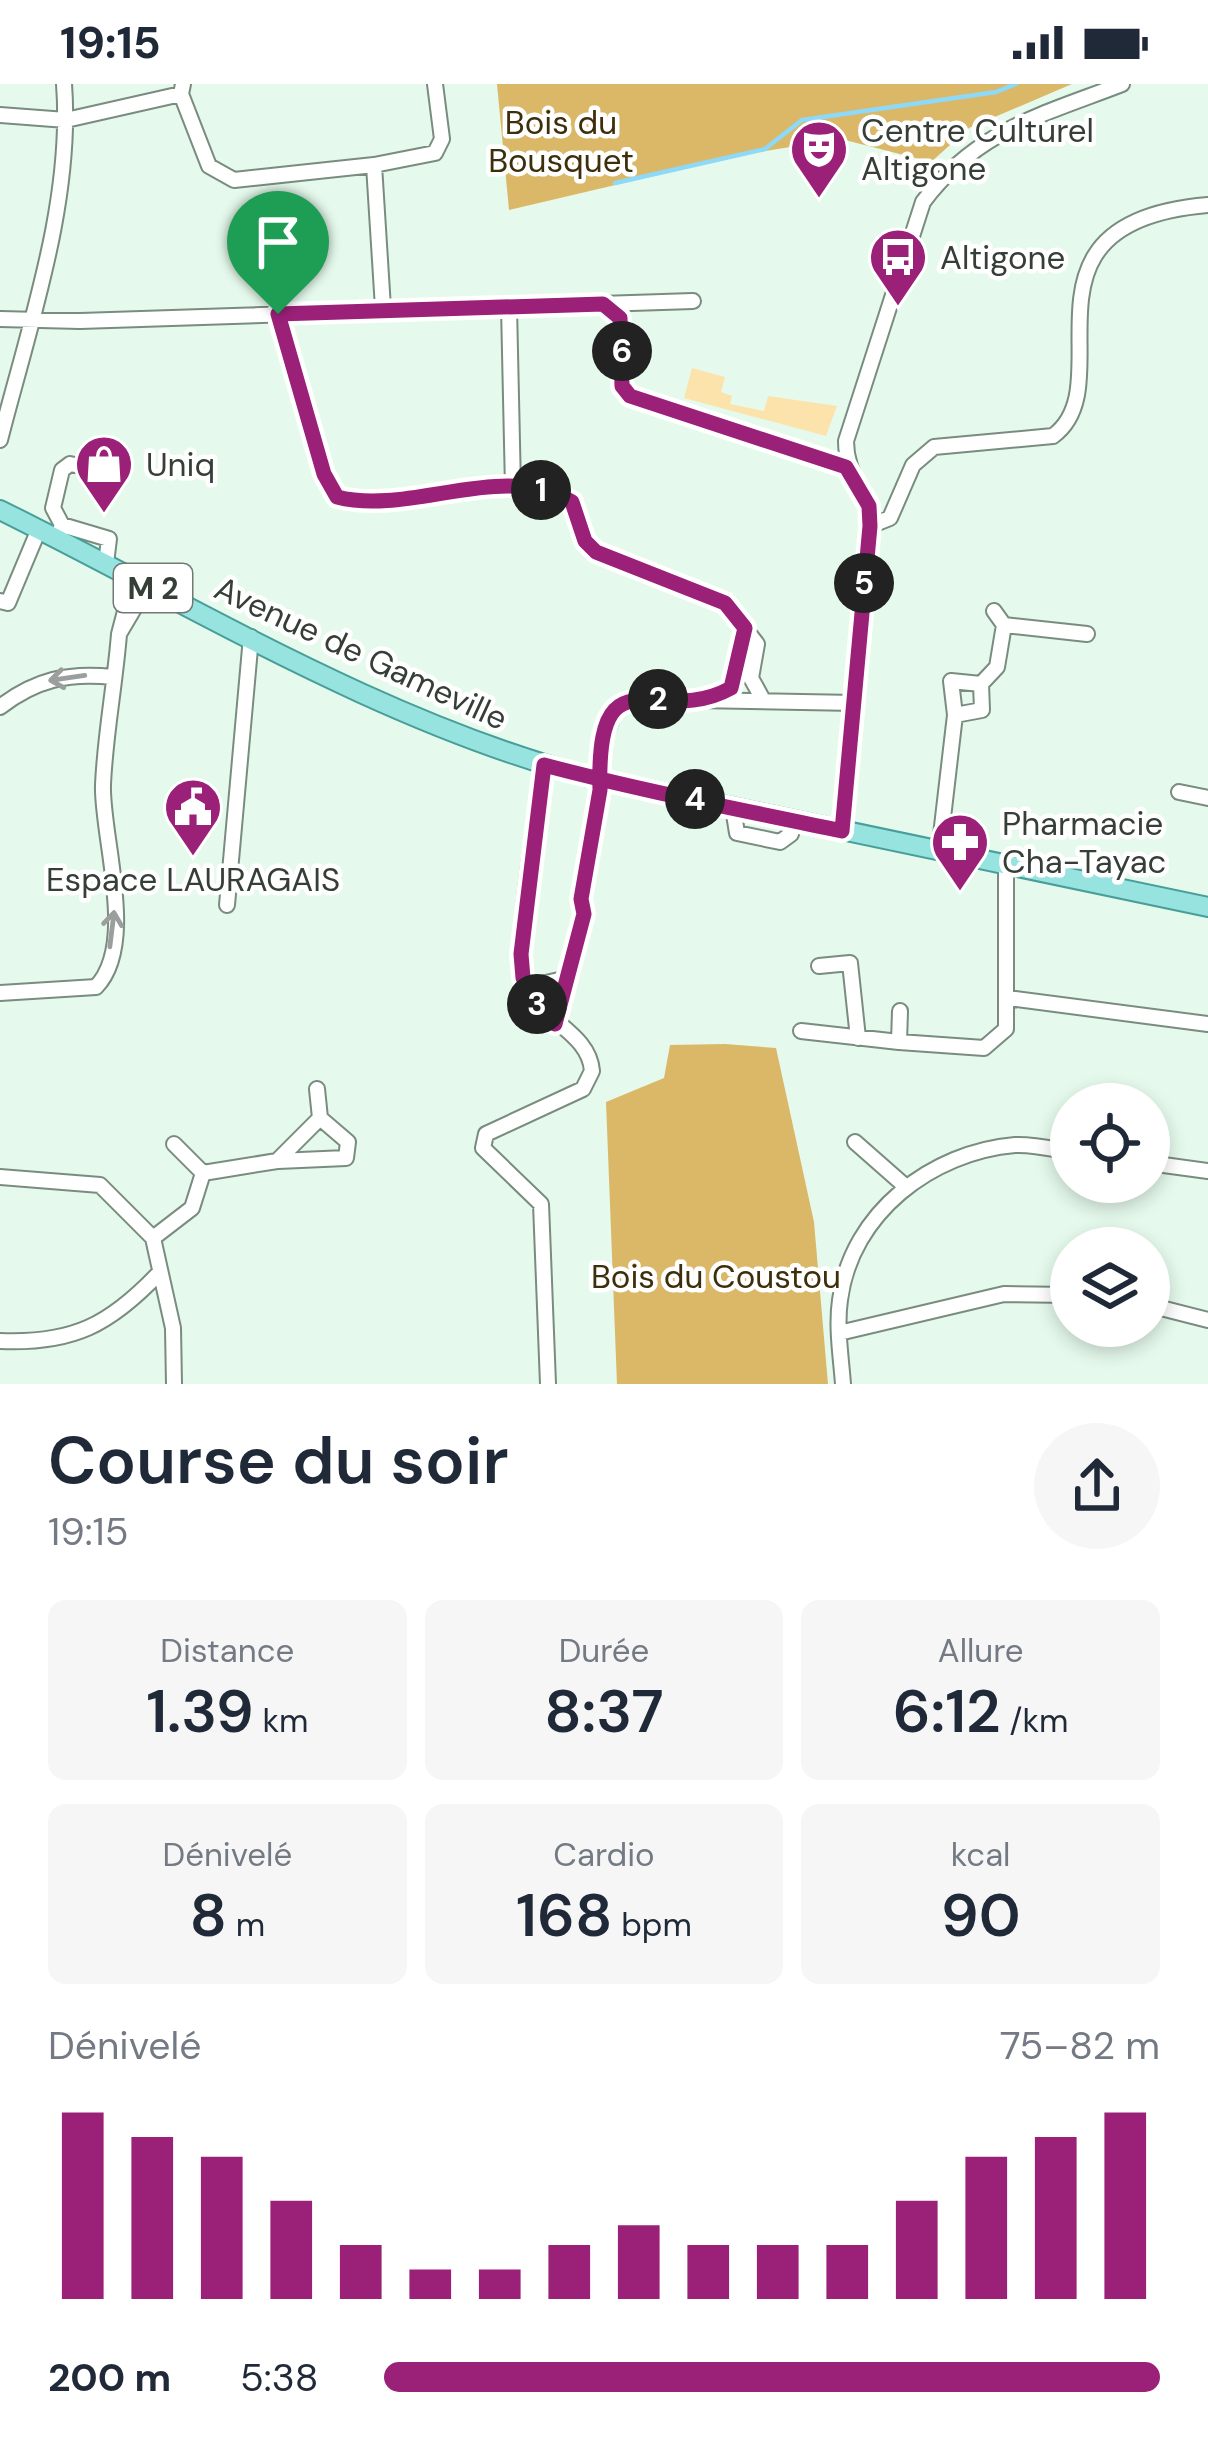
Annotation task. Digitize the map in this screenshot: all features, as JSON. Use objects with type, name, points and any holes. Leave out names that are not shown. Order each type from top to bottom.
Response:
[{"type":"main road","name":"Avenue de Gameville","points":[[0,510],[53,531],[251,637],[468,738],[544,765],[1208,908]]},
{"type":"street","points":[[0,440],[31,320],[67,120],[64,84]]},
{"type":"street","points":[[0,115],[67,120],[182,89],[209,166],[222,177],[374,165],[435,153],[442,139],[435,84]]},
{"type":"street","points":[[842,831],[870,526],[869,506],[846,467],[846,441],[923,202],[946,171],[983,140],[1122,84]]},
{"type":"street","points":[[374,165],[383,308]]},
{"type":"street","points":[[870,526],[890,518],[913,465],[934,447],[1053,436],[1063,428],[1073,406],[1083,279],[1094,251],[1121,232],[1161,215],[1208,205]]},
{"type":"street","points":[[0,319],[613,307],[693,301]]},
{"type":"street","points":[[509,307],[513,488]]},
{"type":"street","points":[[613,307],[622,328],[622,386],[630,396],[846,467]]},
{"type":"street","points":[[278,314],[324,474],[337,497],[513,488],[558,494],[572,502],[585,541],[596,552],[725,603],[757,644],[751,678],[762,698]]},
{"type":"street","points":[[0,601],[8,603],[53,531],[62,470],[70,464],[115,473]]},
{"type":"street","points":[[869,506],[898,503]]},
{"type":"street","points":[[0,993],[96,988],[106,976],[118,886],[102,790],[119,634],[141,581]]},
{"type":"street","points":[[955,715],[982,710],[981,684],[998,667],[999,618],[1087,634]]},
{"type":"street","points":[[731,688],[745,628]]},
{"type":"street","points":[[226,904],[251,637]]},
{"type":"street","points":[[0,707],[42,681],[70,675],[113,677]]},
{"type":"street","points":[[712,698],[751,678]]},
{"type":"street","points":[[939,851],[955,715],[951,681],[981,684]]},
{"type":"street","points":[[555,1024],[556,1006],[569,977],[584,914],[603,730],[616,709],[641,699],[855,703]]},
{"type":"street","points":[[544,765],[521,954],[528,987],[555,1024],[588,1051],[589,1083],[486,1133],[483,1148],[541,1204],[548,1384]]},
{"type":"street","points":[[1179,792],[1208,798]]},
{"type":"street","points":[[801,1031],[983,1048],[1006,1029],[1006,866]]},
{"type":"street","points":[[819,966],[850,963],[859,1038]]},
{"type":"street","points":[[528,987],[545,987],[569,977]]},
{"type":"street","points":[[1008,998],[1208,1024]]},
{"type":"street","points":[[899,1042],[900,1011]]},
{"type":"street","points":[[203,1173],[277,1161],[346,1158],[348,1142],[320,1118],[317,1089]]},
{"type":"street","points":[[277,1161],[320,1118]]},
{"type":"street","points":[[855,1142],[905,1186]]},
{"type":"street","points":[[174,1144],[203,1173]]},
{"type":"street","points":[[843,1384],[840,1299],[852,1262],[874,1222],[905,1186],[948,1162],[981,1151],[1019,1145],[1050,1149]]},
{"type":"street","points":[[1170,1166],[1208,1171]]},
{"type":"street","points":[[153,1238],[192,1208],[203,1173]]},
{"type":"street","points":[[0,1177],[100,1185],[153,1238],[173,1328],[174,1384]]},
{"type":"street","points":[[0,1341],[47,1343],[93,1328],[130,1304],[160,1272]]},
{"type":"street","points":[[839,1334],[1004,1294],[1050,1295]]},
{"type":"street","points":[[1170,1310],[1208,1320]]},
{"type":"shaded area","points":[[692,368],[725,377],[721,392],[732,396],[730,404],[764,411],[768,396],[837,406],[826,436],[684,398]]},
{"type":"green space","name":"Bois du Bousquet","points":[[497,84],[1072,84],[969,128],[931,162],[841,139],[747,154],[509,210]]},
{"type":"green space","name":"Bois du Coustou","points":[[670,1045],[776,1048],[814,1222],[828,1384],[617,1384],[606,1102],[664,1078]]},
{"type":"waterway","points":[[615,183],[765,149],[802,120],[996,92],[1016,84]]},
{"type":"place","name":"Centre Culturel Altigone","points":[[819,200]]},
{"type":"place","name":"Altigone","points":[[898,308]]},
{"type":"place","name":"Uniq","points":[[104,515]]},
{"type":"place","name":"Espace LAURAGAIS","points":[[193,858]]},
{"type":"place","name":"Pharmacie Cha-Tayac","points":[[960,893]]},
{"type":"route","points":[[278,314],[279,331],[324,474],[337,497],[350,500],[513,488],[558,494],[572,502],[585,541],[596,552],[725,603],[745,628],[731,688],[712,698],[627,702],[608,717],[598,752],[600,779],[600,790],[581,899],[584,914],[569,977],[556,1006],[555,1024],[540,1010],[523,978],[521,954],[544,765],[590,777],[600,779],[648,789],[842,831],[870,526],[869,506],[846,467],[630,396],[622,386],[620,318],[613,307],[603,304],[278,314]]}]
